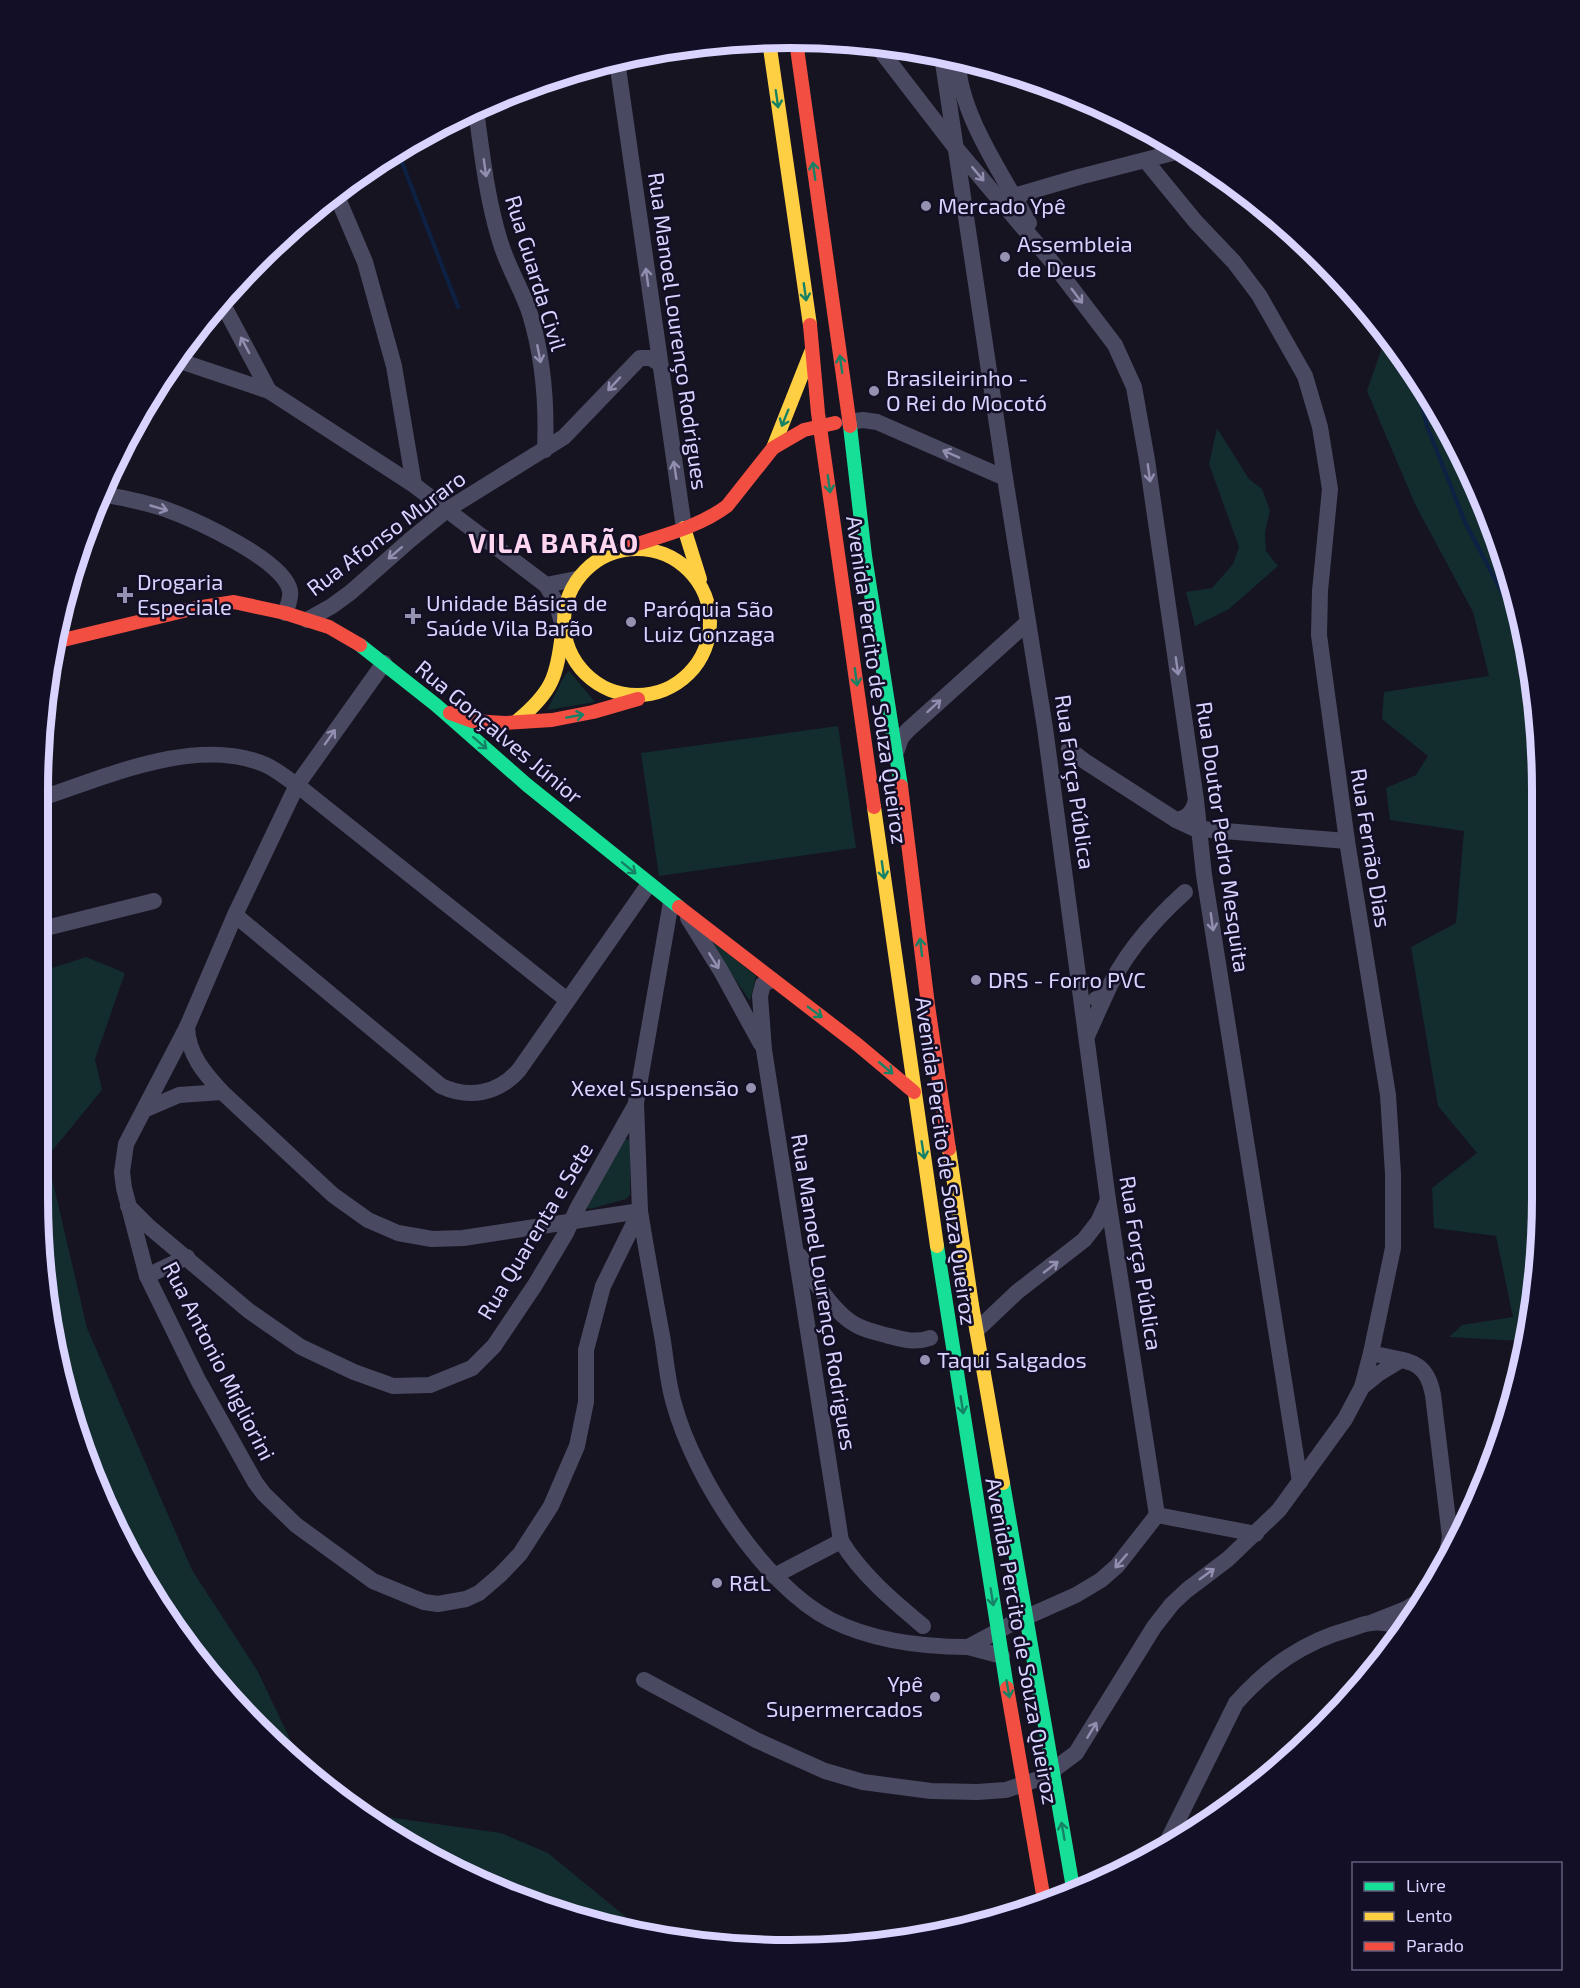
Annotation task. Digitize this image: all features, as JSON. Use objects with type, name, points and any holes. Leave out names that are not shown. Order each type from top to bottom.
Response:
[{"type":"main road","name":"Avenida Percito de Souza Queiroz","points":[[796,48],[849,422],[865,556],[897,750],[928,1005],[972,1305],[1072,1885]]},
{"type":"main road","name":"Avenida Percito de Souza Queiroz","points":[[770,49],[813,348],[820,426],[914,1092],[997,1632],[1043,1896]]},
{"type":"main road","points":[[517,721],[546,694],[554,681],[566,601],[576,579],[592,562],[612,552],[709,518],[727,506],[773,448],[813,348]]},
{"type":"main road","points":[[773,448],[804,430],[849,422]]},
{"type":"main road","name":"Rua Manoel Lourenço Rodrigues","points":[[684,528],[708,604]]},
{"type":"main road","points":[[436,705],[471,721],[487,723],[552,720],[593,712],[658,692],[683,679],[701,658],[710,631],[708,604],[696,578],[675,559],[649,549],[624,549],[612,552]]},
{"type":"main road","name":"Rua Gonçalves Júnior","points":[[63,640],[196,608],[234,602],[285,613],[329,627],[357,643],[384,663],[527,785],[649,884],[858,1045],[914,1092]]},
{"type":"main road","points":[[563,626],[565,640],[574,660],[589,677],[601,686],[629,695],[658,692]]},
{"type":"main road","points":[[907,1041],[918,1033],[928,1005]]},
{"type":"main road","name":"Rua Gonçalves Júnior","points":[[858,1045],[874,1050],[889,1049],[907,1041]]},
{"type":"main road","points":[[930,1194],[939,1211],[951,1282],[960,1296],[972,1305]]},
{"type":"street","points":[[884,54],[955,147],[1008,199]]},
{"type":"street","name":"Rua Força Pública","points":[[951,66],[955,147],[1045,728],[1108,1200],[1157,1515]]},
{"type":"street","points":[[954,66],[1008,199]]},
{"type":"street","name":"Rua Manoel Lourenço Rodrigues","points":[[618,68],[684,528]]},
{"type":"street","name":"Rua Guarda Civil","points":[[477,118],[488,188],[500,242],[530,313],[540,360],[546,415],[545,450]]},
{"type":"street","points":[[1008,199],[1079,177],[1171,154]]},
{"type":"street","name":"Rua Fernão Dias","points":[[1146,161],[1195,220],[1234,262],[1259,295],[1305,376],[1320,427],[1330,489],[1320,591],[1319,634],[1347,841],[1388,1095],[1393,1174],[1393,1248],[1362,1387]]},
{"type":"street","name":"Rua Doutor Pedro Mesquita","points":[[1008,199],[1048,257],[1115,345],[1134,387],[1147,460],[1196,800],[1204,875],[1300,1482]]},
{"type":"street","points":[[339,200],[365,262],[394,366],[414,485]]},
{"type":"street","points":[[225,309],[269,391]]},
{"type":"street","name":"Rua Afonso Muraro","points":[[307,620],[351,592],[448,509],[564,437],[640,358],[651,358],[660,364]]},
{"type":"street","points":[[184,362],[269,391],[414,485],[546,585],[556,602],[563,626]]},
{"type":"street","points":[[849,422],[863,420],[877,422],[1005,478]]},
{"type":"street","points":[[109,496],[164,509],[205,525],[243,546],[265,562],[288,584],[290,592],[285,613]]},
{"type":"street","points":[[546,585],[576,579]]},
{"type":"street","points":[[897,750],[901,738],[908,730],[1028,622]]},
{"type":"street","name":"Rua Antonio Migliorini","points":[[384,663],[297,785],[235,915],[187,1027],[126,1144],[122,1172],[128,1205],[147,1276],[198,1380],[264,1494],[296,1525],[373,1581],[424,1602],[438,1604],[466,1599],[479,1593],[500,1575],[520,1554],[551,1506],[577,1446],[586,1402],[586,1350],[603,1286],[640,1211]]},
{"type":"street","points":[[1045,728],[1069,749],[1176,820],[1193,828],[1347,841]]},
{"type":"street","points":[[1049,757],[1069,749]]},
{"type":"street","points":[[48,796],[139,766],[192,754],[241,757],[267,765],[297,785],[567,1000]]},
{"type":"street","points":[[1176,820],[1191,813],[1196,800]]},
{"type":"street","points":[[1087,1035],[1105,996],[1131,952],[1171,905],[1204,875]]},
{"type":"street","points":[[235,915],[433,1080],[450,1090],[477,1094],[490,1091],[512,1078],[649,884]]},
{"type":"street","points":[[1185,892],[1208,894]]},
{"type":"street","points":[[48,928],[154,901]]},
{"type":"street","points":[[677,906],[636,1103],[640,1211],[674,1404],[693,1453],[712,1490],[739,1533],[774,1576],[805,1604],[831,1620],[877,1636],[922,1645],[968,1647],[1002,1656]]},
{"type":"street","name":"Rua Manoel Lourenço Rodrigues","points":[[677,906],[721,972],[764,1050]]},
{"type":"street","name":"Rua Manoel Lourenço Rodrigues","points":[[772,980],[764,984],[760,996],[764,1050],[841,1541],[865,1574],[886,1596],[947,1647]]},
{"type":"street","points":[[1083,1003],[1105,996]]},
{"type":"street","points":[[187,1027],[187,1040],[192,1053],[222,1092],[333,1195],[368,1220],[398,1233],[432,1239],[463,1238],[640,1211]]},
{"type":"street","points":[[144,1110],[179,1095],[222,1092]]},
{"type":"street","name":"Rua Quarenta e Sete","points":[[128,1205],[147,1225],[249,1311],[301,1347],[354,1372],[393,1386],[430,1385],[472,1368],[494,1346],[566,1233],[636,1103]]},
{"type":"street","points":[[977,1330],[1017,1292],[1084,1240],[1098,1222],[1108,1200]]},
{"type":"street","points":[[1084,1240],[1100,1237],[1114,1240]]},
{"type":"street","points":[[794,1244],[808,1271],[840,1312],[858,1327],[910,1342],[930,1338],[949,1326]]},
{"type":"street","points":[[147,1276],[187,1257]]},
{"type":"street","points":[[803,1298],[808,1290],[822,1289]]},
{"type":"street","points":[[972,1305],[1017,1292]]},
{"type":"street","points":[[930,1338],[953,1348]]},
{"type":"street","points":[[1371,1353],[1415,1364],[1423,1369],[1431,1385],[1450,1536]]},
{"type":"street","points":[[644,1680],[756,1740],[825,1771],[863,1782],[931,1791],[977,1792],[1006,1790],[1024,1784],[1052,1771],[1076,1753],[1154,1627],[1172,1604],[1228,1559],[1279,1510],[1345,1419],[1362,1387],[1401,1360]]},
{"type":"street","points":[[1295,1447],[1306,1456],[1319,1455]]},
{"type":"street","points":[[968,1647],[1076,1595],[1101,1580],[1117,1566],[1157,1515],[1256,1534]]},
{"type":"street","points":[[774,1576],[841,1541]]},
{"type":"street","points":[[1170,1835],[1236,1703],[1253,1684],[1284,1658],[1304,1646],[1331,1634],[1373,1622],[1409,1607]]},
{"type":"street","points":[[1373,1622],[1396,1626]]},
{"type":"street","points":[[922,1645],[923,1626]]},
{"type":"street","points":[[1006,1790],[1014,1793],[1028,1806]]},
{"type":"green space","points":[[1383,344],[1433,419],[1476,506],[1507,598],[1526,693],[1532,790],[1532,1198],[1526,1295],[1518,1341],[1449,1337],[1462,1325],[1513,1317],[1496,1236],[1434,1228],[1432,1188],[1477,1153],[1438,1106],[1411,947],[1456,923],[1464,831],[1390,820],[1386,788],[1416,775],[1428,756],[1382,719],[1384,692],[1489,676],[1473,612],[1415,504],[1367,391]]},
{"type":"green space","points":[[1217,428],[1249,479],[1262,489],[1270,510],[1265,533],[1266,551],[1278,566],[1229,609],[1195,626],[1186,592],[1212,588],[1233,564],[1239,547],[1209,464]]},
{"type":"green space","points":[[569,671],[595,702],[547,710],[565,675]]},
{"type":"green space","points":[[838,726],[856,848],[659,876],[641,753]]},
{"type":"green space","points":[[704,934],[756,976],[750,1001]]},
{"type":"green space","points":[[86,957],[125,973],[95,1059],[102,1090],[48,1156],[48,969]]},
{"type":"green space","points":[[624,1139],[630,1141],[630,1195],[626,1199],[587,1208]]},
{"type":"green space","points":[[48,1161],[87,1328],[192,1570],[257,1670],[292,1743],[316,1768],[265,1723],[201,1650],[147,1569],[104,1482],[87,1437],[62,1343],[54,1295],[50,1247]]},
{"type":"green space","points":[[379,1816],[501,1833],[548,1853],[634,1923],[551,1901],[506,1884],[419,1841]]},
{"type":"waterway","points":[[401,160],[458,307]]},
{"type":"waterway","points":[[1420,399],[1427,426],[1465,522],[1509,605]]},
{"type":"traffic: fast","points":[[850,426],[865,556],[901,786]]},
{"type":"traffic: fast","points":[[360,645],[436,705],[527,785],[679,907]]},
{"type":"traffic: fast","points":[[937,1246],[1007,1688]]},
{"type":"traffic: fast","points":[[1003,1483],[1072,1885]]},
{"type":"traffic: slow","points":[[770,49],[810,325]]},
{"type":"traffic: slow","points":[[773,448],[811,352]]},
{"type":"traffic: slow","points":[[684,528],[700,579]]},
{"type":"traffic: slow","points":[[637,549],[665,554],[689,570],[705,594],[710,622],[705,650],[689,674],[665,690],[637,695],[609,690],[585,674],[569,650],[564,622],[569,594],[585,570],[609,554],[637,549]]},
{"type":"traffic: slow","points":[[517,721],[538,701],[551,683],[558,661],[562,633]]},
{"type":"traffic: slow","points":[[874,807],[937,1246]]},
{"type":"traffic: slow","points":[[949,1149],[972,1305],[1003,1483]]},
{"type":"traffic: jam","points":[[797,48],[850,426]]},
{"type":"traffic: jam","points":[[810,325],[818,413],[874,807]]},
{"type":"traffic: jam","points":[[631,546],[705,520],[727,506],[773,448],[804,430],[835,423]]},
{"type":"traffic: jam","points":[[63,640],[196,608],[234,602],[285,613],[329,627],[360,645]]},
{"type":"traffic: jam","points":[[450,713],[472,721],[505,723],[552,720],[593,712],[638,699]]},
{"type":"traffic: jam","points":[[901,786],[928,1005],[949,1149]]},
{"type":"traffic: jam","points":[[679,907],[858,1045],[914,1092]]},
{"type":"traffic: jam","points":[[1007,1688],[1043,1896]]},
{"type":"place","name":"Mercado Ypê","points":[[926,206]]},
{"type":"place","name":"Assembleia de Deus","points":[[1005,257]]},
{"type":"place","name":"Brasileirinho - O Rei do Mocotó","points":[[874,391]]},
{"type":"place","name":"Drogaria Especiale","points":[[125,595]]},
{"type":"place","name":"Unidade Básica de Saúde Vila Barão","points":[[413,616]]},
{"type":"place","name":"Paróquia São Luiz Gonzaga","points":[[631,622]]},
{"type":"place","name":"DRS - Forro PVC","points":[[976,980]]},
{"type":"place","name":"Xexel Suspensão","points":[[751,1088]]},
{"type":"place","name":"Taqui Salgados","points":[[925,1360]]},
{"type":"place","name":"R&L","points":[[717,1583]]},
{"type":"place","name":"Ypê Supermercados","points":[[935,1697]]},
{"type":"district","name":"VILA BARÃO","points":[[554,543]]}]
